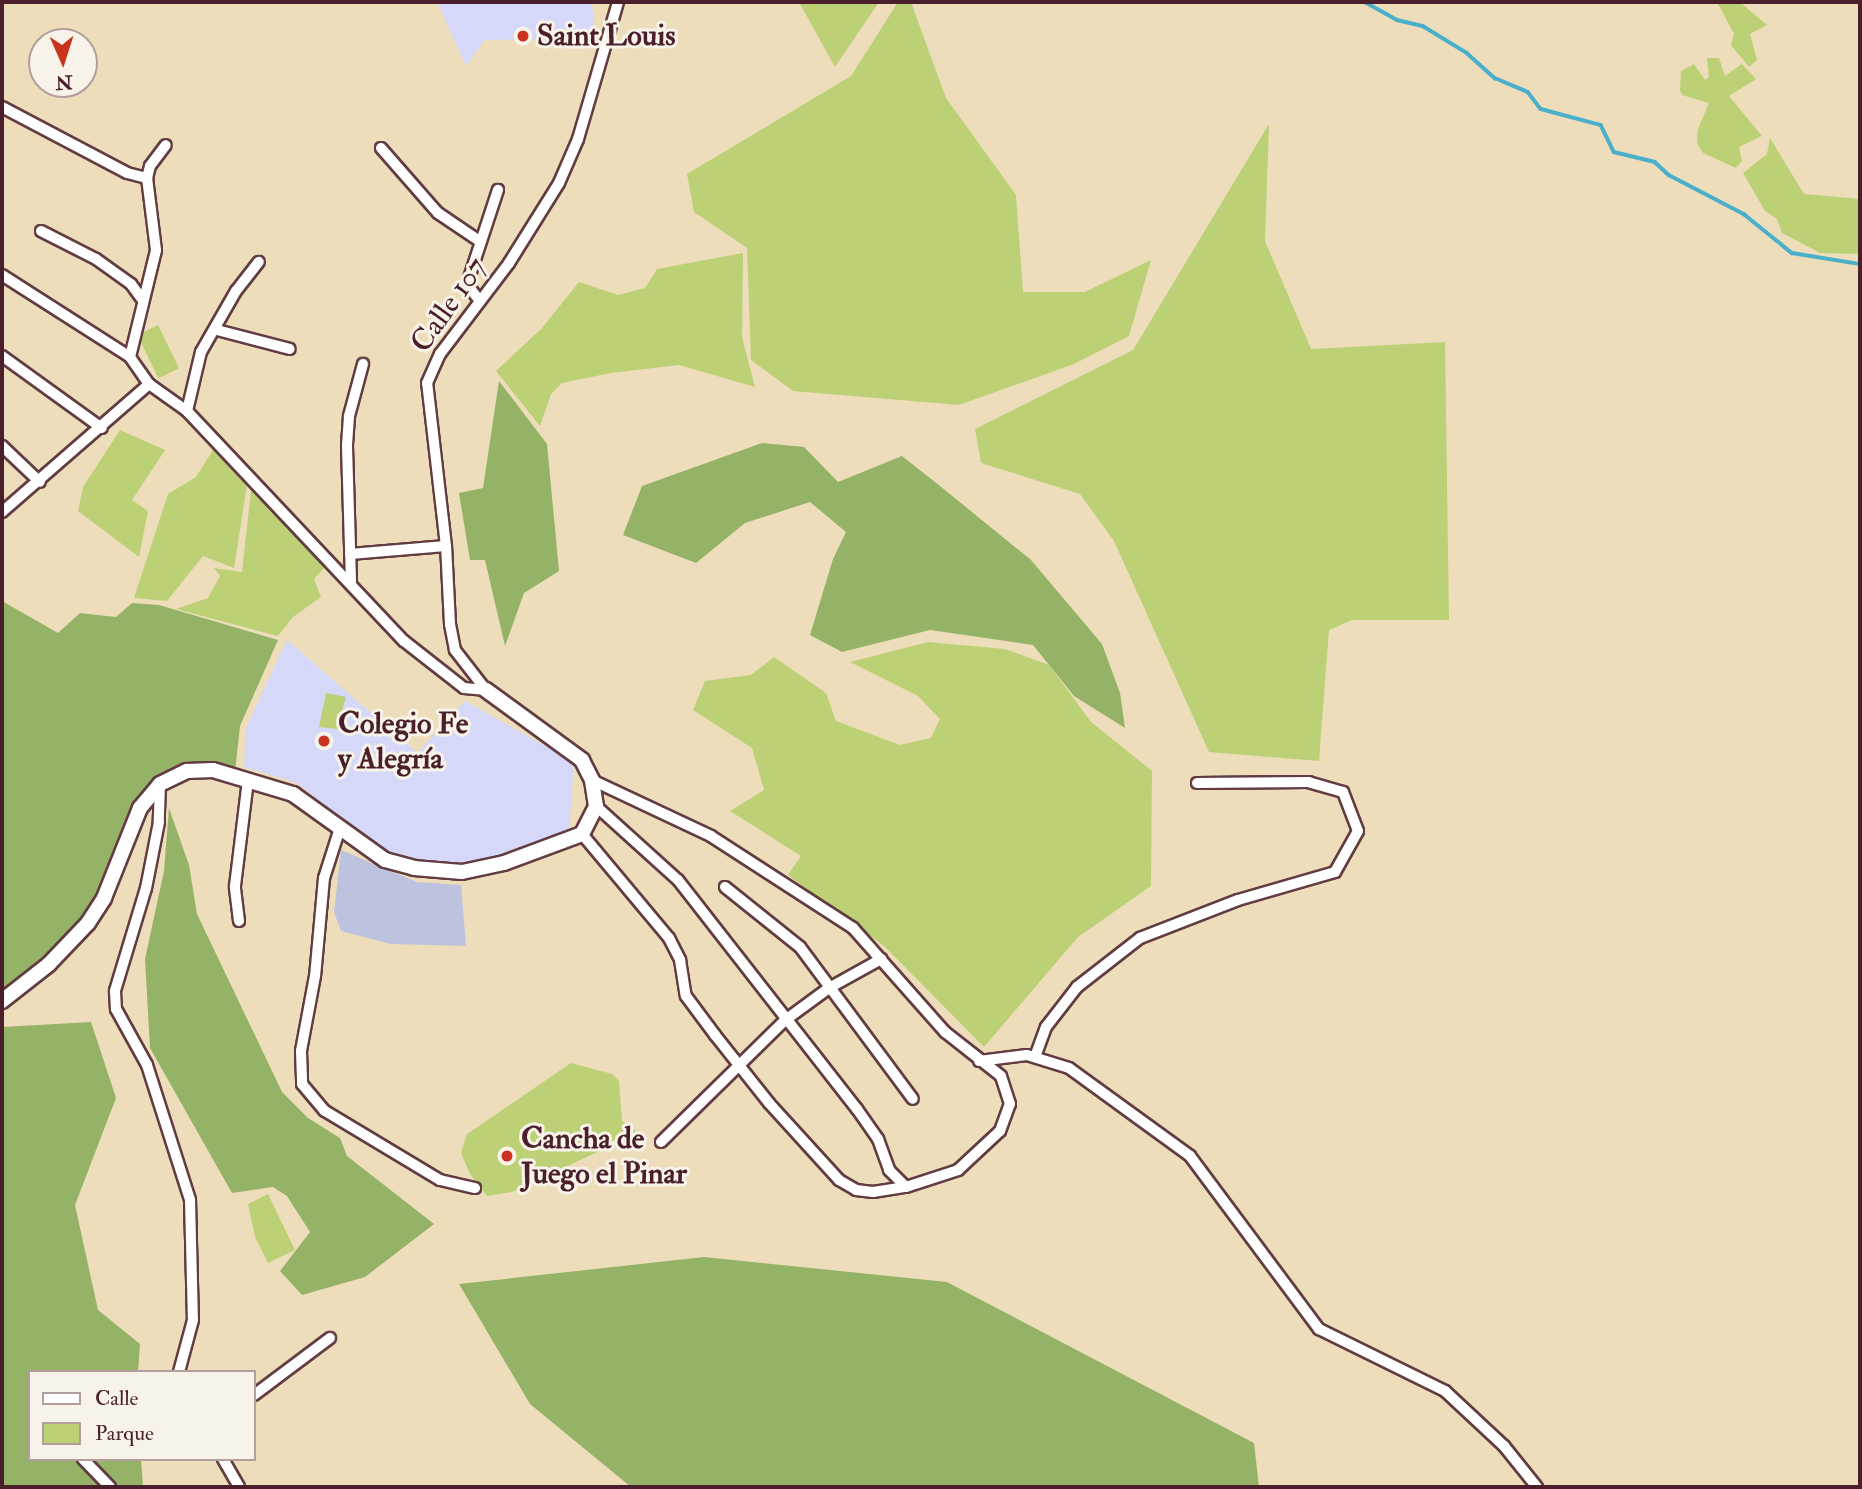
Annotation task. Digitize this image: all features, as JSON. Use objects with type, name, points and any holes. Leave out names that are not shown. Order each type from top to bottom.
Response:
[{"type":"street","name":"Calle 107","points":[[486,690],[455,650],[446,586],[446,545],[427,383],[440,354],[547,206],[567,167],[618,2]]},
{"type":"street","points":[[2,107],[127,173],[147,178]]},
{"type":"street","points":[[130,357],[141,299],[156,250],[147,178],[150,166],[166,145]]},
{"type":"street","points":[[381,148],[438,213],[478,240]]},
{"type":"street","points":[[480,301],[469,287],[478,240],[498,190]]},
{"type":"street","points":[[41,231],[96,259],[131,284],[141,299]]},
{"type":"street","points":[[187,411],[201,352],[217,330],[236,291],[259,262]]},
{"type":"street","points":[[2,275],[130,357],[149,384],[187,411],[285,518],[351,581],[404,641],[464,688],[486,690],[570,749],[592,780],[596,806],[582,834],[504,863],[462,872],[414,868],[385,860],[293,794],[213,771],[187,771],[160,785],[140,808],[104,898],[88,923],[49,964],[2,1001]]},
{"type":"street","points":[[217,330],[290,348]]},
{"type":"street","points":[[2,356],[102,429]]},
{"type":"street","points":[[351,581],[349,426],[363,364]]},
{"type":"street","points":[[2,512],[102,429],[149,384]]},
{"type":"street","points":[[2,446],[40,482]]},
{"type":"street","points":[[350,554],[446,545]]},
{"type":"street","points":[[239,921],[235,886],[248,780]]},
{"type":"street","points":[[582,834],[669,938],[680,960],[686,996],[769,1103],[839,1180],[856,1190],[873,1192],[906,1187],[958,1170],[1000,1131],[1009,1114],[1009,1093],[1001,1076],[945,1032],[853,928],[711,836],[592,780]]},
{"type":"street","points":[[1035,1058],[1046,1027],[1077,987],[1140,938],[1238,900],[1335,872],[1357,831],[1343,792],[1309,782],[1197,783]]},
{"type":"street","points":[[160,785],[159,822],[146,888],[115,991],[116,1009],[147,1065],[190,1199],[193,1320],[179,1370]]},
{"type":"street","points":[[596,806],[678,880],[785,1021],[857,1109],[878,1139],[889,1170],[906,1187]]},
{"type":"street","points":[[341,828],[324,878],[315,976],[301,1051],[302,1084],[325,1111],[419,1169],[440,1180],[475,1188]]},
{"type":"street","points":[[725,887],[800,947],[913,1099]]},
{"type":"street","points":[[661,1142],[785,1021],[829,988],[881,959]]},
{"type":"street","points":[[979,1061],[1035,1058],[1069,1068],[1190,1156],[1319,1329],[1445,1391],[1504,1447],[1537,1487]]},
{"type":"street","points":[[256,1394],[330,1338]]},
{"type":"street","points":[[85,1461],[110,1487]]},
{"type":"street","points":[[224,1461],[239,1487]]},
{"type":"shaded area","name":"Saint Louis","points":[[437,2],[592,2],[595,39],[485,40],[466,66]]},
{"type":"shaded area","name":"Colegio Fe y Alegría","points":[[287,640],[417,753],[465,701],[574,762],[569,832],[516,851],[449,866],[383,851],[297,783],[244,767],[246,728]]},
{"type":"shaded area","points":[[341,850],[417,882],[461,885],[466,946],[391,944],[341,931],[334,912]]},
{"type":"green space","points":[[799,2],[879,2],[835,67]]},
{"type":"green space","points":[[898,2],[911,2],[946,98],[1016,195],[1023,292],[1085,292],[1151,260],[1129,336],[1074,364],[959,405],[793,391],[751,360],[747,248],[694,212],[687,174],[851,76]]},
{"type":"green space","points":[[1717,2],[1741,3],[1767,25],[1750,34],[1757,60],[1749,67],[1731,45],[1734,34]]},
{"type":"green space","points":[[1707,58],[1719,58],[1725,76],[1742,64],[1756,79],[1729,96],[1762,136],[1739,147],[1742,161],[1736,168],[1703,153],[1697,143],[1698,129],[1709,103],[1682,95],[1680,90],[1681,71],[1694,64],[1705,80],[1709,77]]},
{"type":"green space","points":[[1269,124],[1265,241],[1311,349],[1445,342],[1449,620],[1352,620],[1329,630],[1319,761],[1209,752],[1114,541],[1080,494],[981,463],[975,429],[1133,350]]},
{"type":"green space","points":[[1770,138],[1804,194],[1860,199],[1860,254],[1820,253],[1782,233],[1777,219],[1765,211],[1743,173],[1767,154]]},
{"type":"green space","points":[[743,253],[742,337],[755,387],[679,365],[611,373],[562,383],[551,394],[540,426],[496,371],[542,328],[579,282],[618,295],[645,288],[657,269]]},
{"type":"green space","points":[[158,325],[179,368],[158,378],[137,335]]},
{"type":"green space","points":[[499,381],[547,444],[559,571],[524,593],[505,646],[485,560],[470,560],[459,493],[483,488]]},
{"type":"green space","points":[[120,430],[165,450],[132,500],[148,511],[139,557],[78,511],[83,487]]},
{"type":"green space","points":[[762,443],[804,447],[838,482],[902,456],[1031,560],[1102,644],[1120,693],[1125,728],[1074,696],[1033,645],[930,630],[842,652],[810,635],[833,559],[846,532],[810,502],[745,523],[696,563],[623,535],[642,486]]},
{"type":"green space","points":[[213,450],[247,485],[234,568],[203,556],[167,601],[134,598],[168,494],[196,477]]},
{"type":"green space","points":[[251,490],[326,566],[314,579],[321,597],[293,617],[278,636],[176,609],[208,598],[220,576],[214,568],[242,572]]},
{"type":"green space","points":[[2,601],[58,633],[80,613],[116,617],[132,603],[159,605],[278,640],[240,726],[235,772],[168,775],[117,851],[88,917],[66,941],[2,993]]},
{"type":"green space","points":[[928,642],[1005,649],[1049,665],[1091,722],[1152,771],[1151,886],[1078,937],[984,1047],[884,946],[788,875],[801,856],[730,811],[764,790],[752,748],[693,710],[705,681],[751,675],[774,657],[826,693],[836,721],[900,745],[931,738],[940,719],[918,696],[850,662]]},
{"type":"green space","points":[[326,693],[346,697],[337,729],[319,727]]},
{"type":"green space","points":[[169,808],[189,865],[197,914],[282,1092],[308,1118],[340,1138],[347,1156],[434,1224],[365,1277],[302,1295],[280,1271],[310,1232],[287,1196],[273,1187],[232,1193],[150,1048],[145,959],[164,871]]},
{"type":"green space","points":[[91,1022],[116,1098],[75,1205],[98,1310],[140,1344],[138,1370],[28,1370],[28,1461],[141,1461],[143,1487],[2,1487],[2,1027]]},
{"type":"green space","points":[[571,1063],[612,1074],[619,1081],[622,1121],[638,1133],[512,1192],[487,1196],[470,1174],[461,1153],[467,1134]]},
{"type":"green space","points":[[268,1194],[295,1250],[268,1263],[255,1237],[248,1204]]},
{"type":"green space","points":[[704,1257],[947,1282],[1254,1443],[1259,1487],[631,1487],[530,1404],[459,1284]]},
{"type":"waterway","points":[[1365,2],[1397,20],[1423,26],[1467,53],[1495,78],[1528,92],[1541,109],[1601,125],[1614,152],[1655,162],[1669,175],[1744,214],[1792,253],[1860,264]]},
{"type":"place","name":"Saint Louis","points":[[523,36]]},
{"type":"place","name":"Colegio Fe y Alegría","points":[[324,741]]},
{"type":"place","name":"Cancha de Juego el Pinar","points":[[507,1156]]}]
